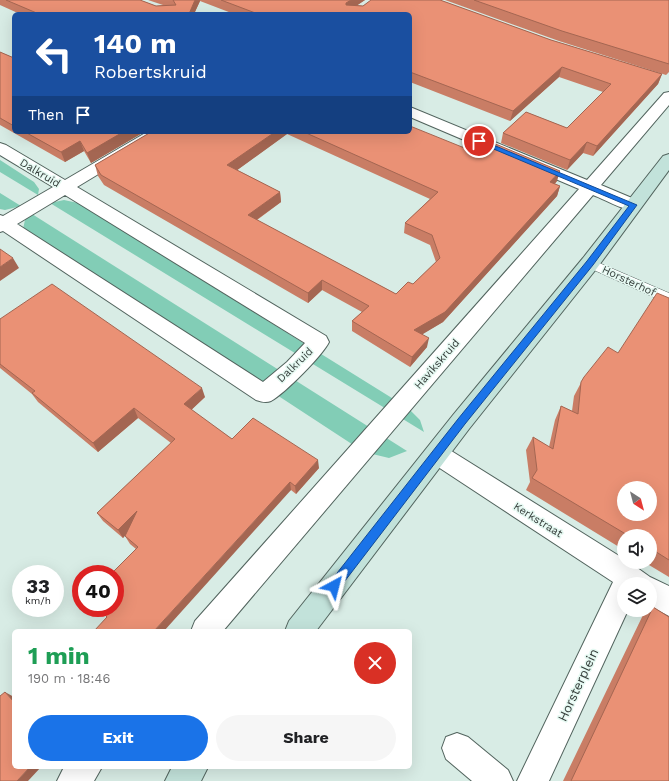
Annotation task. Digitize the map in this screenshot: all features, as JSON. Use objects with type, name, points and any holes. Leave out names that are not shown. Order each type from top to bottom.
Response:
[{"type":"street","name":"Havikskruid","points":[[207,629],[669,96]]},
{"type":"street","points":[[412,113],[633,205]]},
{"type":"street","points":[[1,224],[155,134]]},
{"type":"street","name":"Dalkruid","points":[[0,148],[319,342],[295,368],[264,394],[1,224]]},
{"type":"street","points":[[301,629],[437,454],[590,263],[669,159]]},
{"type":"street","name":"Kerkstraat","points":[[437,454],[622,577]]},
{"type":"street","name":"Kerkstraat","points":[[657,596],[669,602]]},
{"type":"street","name":"Horsterplein","points":[[533,781],[618,617]]},
{"type":"street","points":[[457,748],[497,781]]},
{"type":"street","points":[[73,781],[84,769]]},
{"type":"street","points":[[181,781],[190,769]]},
{"type":"lane","name":"Horsterhof","points":[[590,263],[669,299]]},
{"type":"green space","points":[[0,160],[34,182],[39,189],[38,195],[0,172]]},
{"type":"green space","points":[[0,193],[21,206],[5,210],[0,209]]},
{"type":"green space","points":[[64,200],[78,203],[408,408],[420,420],[424,432],[50,203]]},
{"type":"green space","points":[[32,214],[407,451],[389,458],[364,452],[23,229],[25,220]]},
{"type":"building","points":[[6,0],[140,0],[156,6],[176,5],[173,0],[195,0],[190,12],[34,12]]},
{"type":"building","points":[[221,0],[351,0],[346,3],[346,5],[363,6],[371,0],[440,0],[551,40],[662,74],[597,146],[587,142],[570,160],[503,133],[526,112],[567,128],[611,84],[562,67],[513,111],[412,73],[412,12],[253,12]]},
{"type":"building","points":[[474,0],[669,0],[669,64],[562,31]]},
{"type":"building","points":[[0,52],[12,57],[12,125],[0,118]]},
{"type":"building","points":[[412,127],[480,153],[491,143],[498,145],[560,171],[550,182],[560,186],[490,263],[445,312],[414,330],[429,338],[412,357],[352,321],[369,306],[322,280],[308,293],[101,175],[95,165],[148,134],[272,134],[227,165],[280,192],[248,215],[396,294],[408,282],[413,284],[440,258],[432,235],[405,223],[438,192],[308,134],[412,134]]},
{"type":"building","points":[[29,134],[120,134],[87,153],[80,141],[61,152]]},
{"type":"building","points":[[0,249],[13,258],[0,267]]},
{"type":"building","points":[[52,284],[202,388],[184,404],[232,439],[253,418],[318,460],[295,486],[290,482],[156,629],[96,629],[107,617],[124,617],[124,565],[120,565],[138,547],[125,536],[137,511],[118,530],[97,513],[175,439],[134,408],[93,443],[32,393],[35,391],[0,364],[0,319]]},
{"type":"building","points":[[657,293],[669,298],[669,560],[657,552],[657,529],[617,529],[532,478],[537,470],[533,437],[553,449],[561,406],[578,414],[581,382],[608,347],[618,353]]},
{"type":"building","points":[[657,610],[669,617],[669,781],[571,781],[648,617],[657,617]]},
{"type":"building","points":[[5,692],[12,700],[12,769],[28,769],[17,781],[0,781],[0,696]]},
{"type":"route","points":[[334,586],[461,422],[590,263],[633,205],[479,141]]}]
